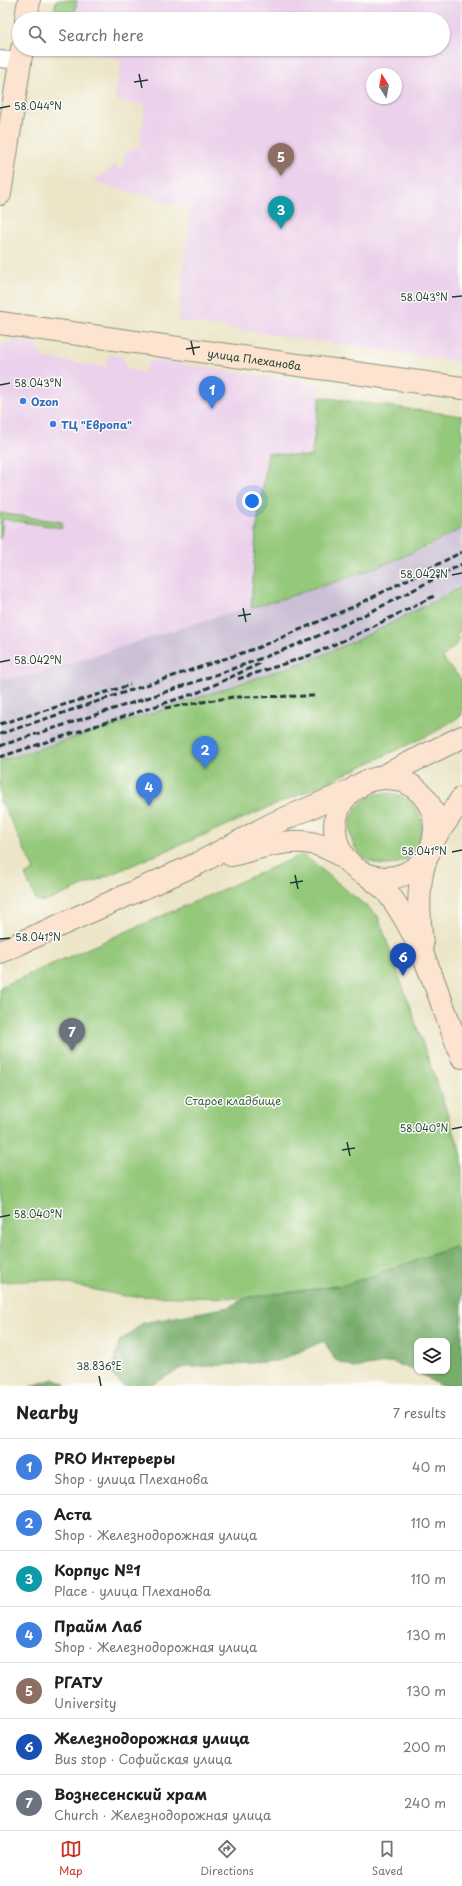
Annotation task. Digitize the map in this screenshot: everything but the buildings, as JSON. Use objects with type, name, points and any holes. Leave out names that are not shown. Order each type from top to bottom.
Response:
[{"type":"main road","points":[[27,12],[29,0]]},
{"type":"main road","points":[[0,194],[14,56]]},
{"type":"main road","name":"улица Плеханова","points":[[0,323],[462,388]]},
{"type":"main road","points":[[0,952],[199,863],[272,824],[365,784],[462,737]]},
{"type":"main road","points":[[423,954],[419,915],[420,884],[430,847],[434,819],[430,806],[422,795],[412,786],[400,781],[386,779],[365,784],[342,804],[336,825],[339,846],[342,853],[386,892],[398,908],[423,954],[462,1057]]},
{"type":"main road","points":[[199,863],[274,844],[308,841],[331,849],[360,870],[384,878],[400,876],[416,868],[462,798]]},
{"type":"shaded area","points":[[56,0],[462,0],[462,362],[178,321],[190,209],[93,181],[117,164],[117,169],[122,169],[124,156],[133,148],[139,150],[145,105],[115,100],[122,59],[103,56],[450,56],[450,12],[54,12]]},
{"type":"shaded area","points":[[14,340],[35,342],[43,358],[106,367],[107,357],[111,354],[121,356],[127,369],[136,371],[145,372],[147,363],[155,360],[321,385],[311,457],[268,453],[256,533],[251,608],[221,615],[43,672],[12,679],[0,678],[0,421],[3,401],[0,399],[0,348],[4,343]]},
{"type":"shaded area","points":[[462,528],[462,587],[407,616],[362,638],[313,659],[147,715],[0,761],[0,678],[12,679],[43,672],[221,615],[251,608],[426,548]]},
{"type":"green space","points":[[56,0],[77,0],[75,12],[54,12]]},
{"type":"green space","points":[[320,397],[462,416],[462,528],[411,553],[359,574],[251,608],[256,533],[268,453],[311,457]]},
{"type":"green space","points":[[0,513],[62,522],[62,528],[3,519],[0,540]]},
{"type":"green space","points":[[462,587],[462,630],[456,635],[460,641],[442,658],[462,680],[462,715],[433,733],[322,785],[50,900],[41,902],[36,900],[25,875],[34,870],[2,802],[0,803],[0,761],[147,715],[313,659],[362,638]]},
{"type":"green space","points":[[379,793],[393,793],[400,795],[412,803],[420,815],[422,829],[420,843],[412,855],[400,863],[393,865],[379,865],[372,863],[360,855],[352,843],[350,836],[350,822],[352,815],[360,803],[372,795]]},
{"type":"green space","name":"Старое кладбище","points":[[303,854],[378,916],[462,1155],[462,1241],[454,1247],[345,1285],[245,1298],[124,1296],[49,1280],[0,1282],[0,987]]},
{"type":"green space","points":[[454,1247],[462,1249],[462,1386],[440,1386],[421,1374],[450,1374],[450,1338],[414,1338],[414,1370],[392,1362],[354,1368],[335,1360],[324,1341],[278,1361],[181,1368],[150,1386],[123,1386],[111,1374],[119,1342],[143,1323],[229,1307],[245,1298],[345,1285]]},
{"type":"green space","points":[[54,1379],[65,1384],[65,1386],[31,1386]]},
{"type":"railway","points":[[0,734],[257,648],[355,606],[462,552]]},
{"type":"railway","points":[[0,746],[236,668],[275,653],[351,621],[462,564]]},
{"type":"railway","points":[[238,679],[311,655],[360,633],[436,595]]},
{"type":"railway","points":[[0,757],[199,692],[261,663]]},
{"type":"railway","points":[[0,724],[130,685]]},
{"type":"railway","points":[[165,708],[233,697],[314,696]]},
{"type":"place","name":"РГАТУ","points":[[281,176]]},
{"type":"place","name":"Корпус №1","points":[[281,229]]},
{"type":"place","name":"Ozon","points":[[23,401]]},
{"type":"place","name":"PRO Интерьеры","points":[[212,409]]},
{"type":"place","name":"ТЦ \"Европа\"","points":[[53,424]]},
{"type":"place","name":"Аста","points":[[205,769]]},
{"type":"place","name":"Прайм Лаб","points":[[149,806]]},
{"type":"place","name":"Железнодорожная улица","points":[[403,976]]},
{"type":"place","name":"Вознесенский храм","points":[[72,1051]]}]
